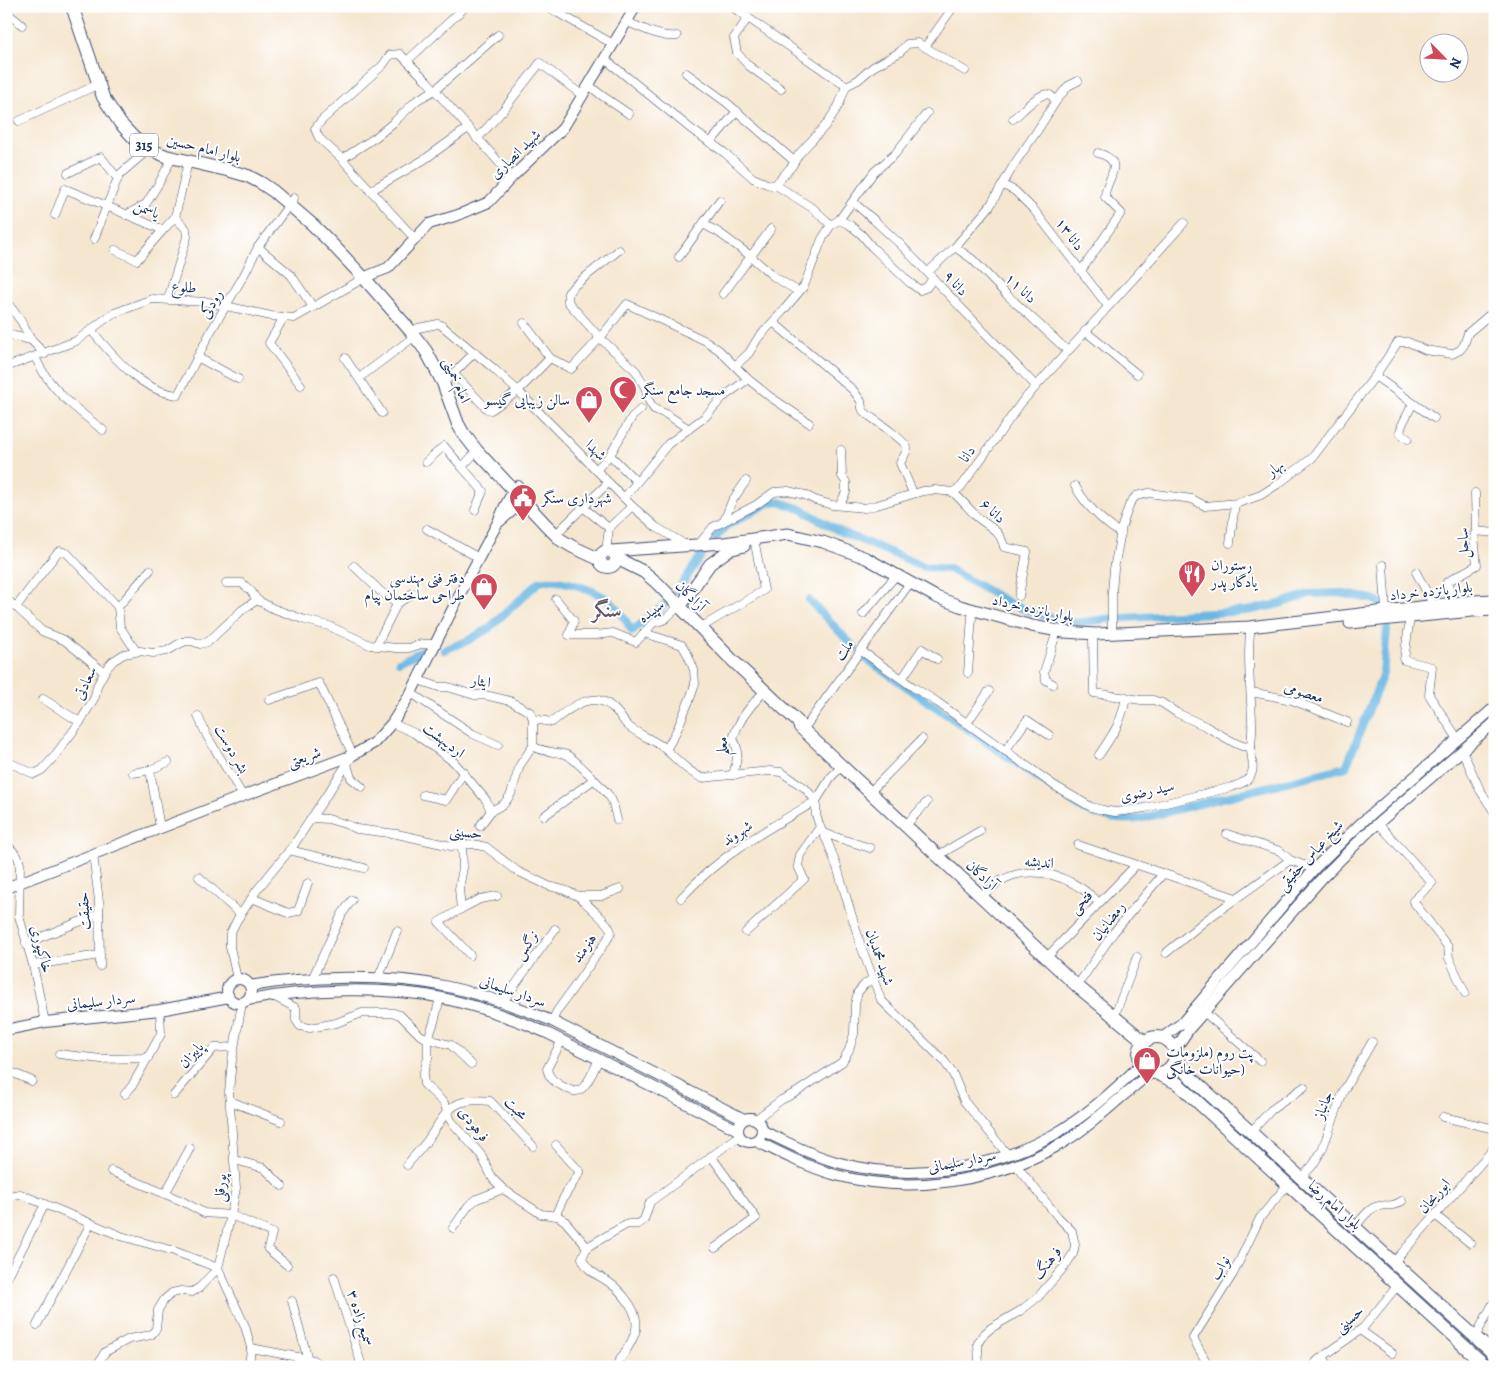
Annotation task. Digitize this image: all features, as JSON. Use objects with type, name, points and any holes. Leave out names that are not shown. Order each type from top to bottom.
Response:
[{"type":"main road","name":"بلوار امام حسین","points":[[72,6],[103,97],[120,123],[134,138],[149,149],[172,158],[248,176],[291,201]]},
{"type":"main road","name":"بلوار امام حسین","points":[[80,6],[112,96],[124,117],[137,130],[154,142],[171,149],[248,167],[268,178],[291,201]]},
{"type":"main road","name":"امام خمینی","points":[[291,201],[367,277],[416,332],[426,351],[448,378],[468,428],[528,505],[561,540],[573,547],[608,556]]},
{"type":"main road","name":"امام خمینی","points":[[448,378],[458,424],[477,451],[560,530],[580,544],[608,556]]},
{"type":"main road","name":"بلوار پانزده خرداد","points":[[608,556],[788,534],[823,542],[857,555],[909,584],[960,606],[1032,626],[1064,632],[1096,634],[1249,627],[1495,610]]},
{"type":"main road","name":"بلوار پانزده خرداد","points":[[678,608],[710,564],[729,550],[755,544],[788,540],[821,548],[863,564],[893,580],[909,584],[934,602],[972,616],[1055,637],[1093,640],[1250,633],[1386,611],[1495,600]]},
{"type":"main road","name":"آزادگان","points":[[608,556],[644,572],[678,608],[798,722],[841,767],[1046,958],[1145,1042]]},
{"type":"main road","name":"آزادگان","points":[[678,608],[696,632],[795,726],[802,728]]},
{"type":"main road","points":[[1153,1038],[1162,1038],[1170,1043],[1174,1054],[1174,1061],[1169,1068],[1161,1073],[1147,1071],[1141,1064],[1139,1055],[1142,1046],[1153,1038]]},
{"type":"main road","name":"بلوار امام رضا","points":[[1174,1054],[1186,1073],[1495,1355]]},
{"type":"main road","name":"بلوار امام رضا","points":[[1154,1073],[1177,1083],[1487,1367]]},
{"type":"street","points":[[546,6],[613,44]]},
{"type":"street","name":"شهید انصاری","points":[[367,277],[388,268],[429,224],[458,215],[489,202],[563,128],[636,6]]},
{"type":"street","points":[[731,6],[846,86]]},
{"type":"street","points":[[925,47],[954,6]]},
{"type":"street","points":[[407,61],[462,10]]},
{"type":"street","points":[[6,12],[22,25]]},
{"type":"street","points":[[748,18],[734,38],[737,53],[749,66],[781,89]]},
{"type":"street","points":[[627,22],[656,34],[670,37],[677,36]]},
{"type":"street","points":[[342,159],[376,137],[417,100],[435,90],[498,35]]},
{"type":"street","points":[[774,186],[826,125],[839,105],[846,86],[858,80],[872,67],[900,52],[907,44],[918,43],[965,70]]},
{"type":"street","points":[[415,239],[342,159],[319,138],[315,129],[321,121],[383,65],[390,55],[400,54],[407,61],[512,177]]},
{"type":"street","points":[[605,59],[753,178],[779,187],[835,223],[850,225],[862,235],[872,248],[920,290],[927,287],[931,275],[990,206],[1015,163],[1056,101],[1068,86],[1078,81]]},
{"type":"street","points":[[477,138],[504,109],[540,63],[583,96]]},
{"type":"street","points":[[686,73],[737,111],[794,161]]},
{"type":"street","points":[[19,121],[99,84]]},
{"type":"street","points":[[589,85],[630,114]]},
{"type":"street","points":[[1013,119],[1037,97],[1043,94],[1050,95],[1056,101]]},
{"type":"street","points":[[710,142],[737,111]]},
{"type":"street","points":[[735,366],[804,286],[822,239],[853,202],[874,172],[895,154],[927,113]]},
{"type":"street","points":[[370,191],[425,159],[468,128]]},
{"type":"street","points":[[94,239],[120,175],[149,149]]},
{"type":"street","points":[[1081,271],[1121,213],[1105,197],[1105,190],[1111,181],[1114,169],[1112,161],[1106,155],[1098,153]]},
{"type":"street","points":[[68,173],[101,157],[118,179]]},
{"type":"street","points":[[126,215],[146,204],[172,158]]},
{"type":"street","name":"یاسمن","points":[[55,216],[65,189],[108,205],[126,215],[163,230],[175,217],[188,162]]},
{"type":"street","name":"دانا ۱۳","points":[[1003,185],[1015,191],[1034,210],[1108,306]]},
{"type":"street","points":[[678,257],[720,200]]},
{"type":"street","name":"رودکی","points":[[91,330],[120,363],[149,386],[178,395],[224,306],[258,247],[291,201]]},
{"type":"street","name":"دانا ۹","points":[[853,202],[881,226],[931,275],[1036,386]]},
{"type":"street","points":[[168,299],[187,237],[186,229],[175,217]]},
{"type":"street","name":"دانا","points":[[953,492],[960,487],[1021,403],[1184,223]]},
{"type":"street","points":[[703,224],[718,232],[773,276],[799,292]]},
{"type":"street","points":[[723,294],[771,229]]},
{"type":"street","points":[[115,250],[137,260],[163,230]]},
{"type":"street","points":[[258,247],[291,274],[313,307]]},
{"type":"street","name":"دانا ۱۱","points":[[955,247],[972,258],[1006,294],[1068,351]]},
{"type":"street","points":[[619,250],[574,286],[568,293],[568,302],[600,338],[636,371],[654,409],[689,429]]},
{"type":"street","name":"طلوع","points":[[6,367],[76,341],[112,314],[152,299],[208,302],[271,316],[294,318],[367,277]]},
{"type":"street","points":[[6,301],[31,340],[45,354]]},
{"type":"street","points":[[524,323],[550,358],[571,370],[627,304],[706,341],[769,396],[809,423]]},
{"type":"street","name":"بهار","points":[[1112,633],[1114,569],[1130,503],[1136,496],[1149,493],[1192,498],[1205,506],[1235,504],[1261,495],[1312,458],[1375,376],[1398,342],[1408,342],[1425,350],[1452,354],[1460,350],[1468,333],[1488,316],[1495,321]]},
{"type":"street","points":[[284,317],[269,343],[301,385]]},
{"type":"street","points":[[772,322],[853,390],[861,401],[864,412],[901,440],[906,446],[907,452],[900,463],[913,493]]},
{"type":"street","name":"شهدا","points":[[416,332],[438,324],[441,325],[475,352],[518,391],[632,506],[656,527],[686,545]]},
{"type":"street","points":[[359,378],[416,332]]},
{"type":"street","points":[[1085,332],[1137,374]]},
{"type":"street","points":[[6,334],[31,340]]},
{"type":"street","points":[[475,352],[448,378],[487,409],[495,408],[518,391],[550,358]]},
{"type":"street","points":[[35,357],[41,370],[65,399],[103,430]]},
{"type":"street","points":[[197,357],[238,379]]},
{"type":"street","points":[[345,358],[382,412]]},
{"type":"street","points":[[1375,376],[1434,418]]},
{"type":"street","points":[[624,498],[668,444],[705,417],[722,398],[748,379]]},
{"type":"street","points":[[1408,439],[1400,432],[1413,403]]},
{"type":"street","points":[[596,470],[610,455],[632,417],[641,410]]},
{"type":"street","points":[[426,462],[444,446],[483,490],[475,510]]},
{"type":"street","points":[[840,505],[846,492],[846,482],[842,476],[841,450]]},
{"type":"street","points":[[462,467],[477,451]]},
{"type":"street","points":[[610,455],[637,482]]},
{"type":"street","points":[[724,522],[732,501],[746,481]]},
{"type":"street","points":[[560,530],[608,482]]},
{"type":"street","points":[[1075,486],[1082,498],[1097,515],[1121,534]]},
{"type":"street","name":"شریعتی","points":[[6,888],[243,796],[350,760],[374,743],[392,723],[411,693],[498,522],[504,506],[516,488]]},
{"type":"street","points":[[700,544],[713,527],[756,505],[774,492],[788,491],[832,505],[865,508],[923,491],[953,492]]},
{"type":"street","name":"دانا ۶","points":[[953,492],[967,504],[976,516],[997,532],[1004,547],[1027,552],[1019,596]]},
{"type":"street","name":"ساحل","points":[[1454,603],[1447,582],[1477,565],[1474,536],[1476,531],[1475,493]]},
{"type":"street","points":[[1230,543],[1235,504]]},
{"type":"street","name":"شریعتی","points":[[498,522],[518,506],[528,505]]},
{"type":"street","points":[[608,556],[608,528],[632,506]]},
{"type":"street","points":[[584,508],[608,528]]},
{"type":"street","points":[[427,529],[479,558]]},
{"type":"street","points":[[1476,531],[1495,532]]},
{"type":"street","points":[[700,628],[764,590],[755,544]]},
{"type":"street","points":[[16,607],[60,551],[68,553],[118,607],[120,627],[136,652]]},
{"type":"street","points":[[1383,565],[1386,611]]},
{"type":"street","points":[[354,566],[380,591],[397,604]]},
{"type":"street","points":[[118,607],[150,570]]},
{"type":"street","points":[[1416,572],[1434,606]]},
{"type":"street","points":[[863,614],[893,580]]},
{"type":"street","points":[[226,583],[242,583],[251,590],[256,600],[272,608],[305,620],[329,626],[370,645],[409,648],[421,644],[435,644]]},
{"type":"street","name":"ملت","points":[[802,728],[909,584]]},
{"type":"street","points":[[376,646],[397,604],[413,593]]},
{"type":"street","points":[[6,599],[42,631],[64,640],[104,672]]},
{"type":"street","name":"سپیده","points":[[556,599],[574,621],[569,635],[613,633],[636,642],[654,623],[664,620],[678,608]]},
{"type":"street","name":"سعادتی","points":[[6,761],[34,774],[42,770],[80,722],[95,697],[97,686],[104,672],[113,661],[124,654],[140,651],[153,653],[167,651],[186,641],[200,644],[208,642],[242,610],[256,600]]},
{"type":"street","points":[[968,673],[972,616]]},
{"type":"street","points":[[1410,617],[1404,660],[1432,667],[1428,695],[1458,739]]},
{"type":"street","points":[[644,633],[682,645],[688,654],[694,670],[695,684],[691,696],[666,750]]},
{"type":"street","name":"سید رضوی","points":[[860,650],[1055,786],[1084,804],[1115,812],[1145,808],[1232,787],[1243,783],[1249,778],[1252,771],[1248,651],[1250,633]]},
{"type":"street","points":[[1053,684],[1046,680],[1044,672],[1055,637]]},
{"type":"street","points":[[1093,640],[1094,693],[1153,700],[1162,703],[1235,744],[1251,747]]},
{"type":"street","points":[[902,679],[922,649],[938,659]]},
{"type":"street","name":"ایثار","points":[[418,680],[439,687],[448,687],[474,696],[485,695],[510,701],[530,712],[533,719]]},
{"type":"street","points":[[269,700],[319,683],[350,760],[351,778],[362,787]]},
{"type":"street","points":[[967,723],[989,692]]},
{"type":"street","name":"معصومی","points":[[1250,692],[1292,700],[1347,722]]},
{"type":"street","points":[[411,693],[473,734],[498,745]]},
{"type":"street","name":"معلم","points":[[733,775],[737,752],[737,745],[733,739],[735,733],[744,714],[761,694]]},
{"type":"street","points":[[1099,755],[1118,726],[1124,712],[1126,697]]},
{"type":"street","points":[[43,699],[80,722]]},
{"type":"street","points":[[480,826],[491,811],[504,804],[511,794],[520,765],[533,746],[533,719],[552,722],[574,706],[592,700],[602,700],[615,710],[627,725],[666,750],[692,774],[702,778],[770,771],[782,772],[805,788],[816,801],[831,778],[841,767]]},
{"type":"street","name":"شیخ عباس حقیقی","points":[[1162,1038],[1182,1023],[1314,869],[1360,824],[1495,707]]},
{"type":"street","name":"بشر دوست","points":[[198,716],[206,736],[243,796]]},
{"type":"street","points":[[1005,751],[1027,720],[1049,735]]},
{"type":"street","name":"شیخ عباس حقیقی","points":[[1174,1054],[1189,1029],[1322,877],[1378,823],[1495,722]]},
{"type":"street","name":"اردیبهشت","points":[[392,723],[414,733],[454,762],[486,800],[491,811]]},
{"type":"street","points":[[869,793],[922,739]]},
{"type":"street","points":[[533,746],[537,749],[570,756],[610,797],[617,820]]},
{"type":"street","points":[[1462,750],[1480,790],[1495,812]]},
{"type":"street","points":[[237,979],[230,947],[230,934],[252,898],[289,850],[350,760]]},
{"type":"street","points":[[133,773],[150,770],[168,762]]},
{"type":"street","points":[[150,770],[160,828]]},
{"type":"street","points":[[423,795],[446,800],[464,772]]},
{"type":"street","points":[[544,816],[593,780]]},
{"type":"street","points":[[1410,781],[1418,789]]},
{"type":"street","name":"شهید محمدیان","points":[[816,801],[816,815],[837,867],[872,979],[881,1000],[944,1061],[953,1074],[964,1101],[1008,1155]]},
{"type":"street","name":"شهروند","points":[[681,898],[694,883],[715,865],[749,840],[816,801]]},
{"type":"street","points":[[905,826],[927,802]]},
{"type":"street","name":"حسینی","points":[[311,818],[328,819],[356,829],[397,834],[451,846],[473,844],[486,847],[517,871],[549,886],[578,896]]},
{"type":"street","points":[[1378,823],[1432,883],[1413,901],[1448,947],[1449,958],[1465,993]]},
{"type":"street","points":[[746,932],[804,879],[798,866],[800,855],[821,830],[870,848]]},
{"type":"street","points":[[937,856],[980,831]]},
{"type":"street","points":[[1227,834],[1280,851],[1290,860],[1314,869]]},
{"type":"street","name":"خاکپوری","points":[[6,843],[18,857],[20,864],[18,916],[33,965],[45,1022]]},
{"type":"street","points":[[461,909],[459,890],[463,868],[462,845]]},
{"type":"street","points":[[1078,845],[1236,898]]},
{"type":"street","points":[[289,850],[364,868]]},
{"type":"street","name":"حقیقت","points":[[93,854],[99,914],[100,966]]},
{"type":"street","points":[[1166,953],[1206,920],[1290,860]]},
{"type":"street","name":"فتحی","points":[[1046,958],[1136,865]]},
{"type":"street","name":"اندیشه","points":[[981,897],[1000,880],[1017,873],[1036,872],[1054,875],[1073,883],[1084,889],[1095,900]]},
{"type":"street","name":"رمضانیان","points":[[1077,986],[1114,932],[1163,874]]},
{"type":"street","points":[[199,877],[241,915]]},
{"type":"street","points":[[252,898],[288,913],[298,911],[308,883]]},
{"type":"street","points":[[578,896],[601,896],[620,890]]},
{"type":"street","points":[[470,956],[439,922],[480,898],[497,896]]},
{"type":"street","name":"هنرمند","points":[[552,1021],[582,973],[611,932],[610,927],[603,918],[578,896]]},
{"type":"street","points":[[312,979],[342,914],[352,900]]},
{"type":"street","points":[[26,943],[99,914]]},
{"type":"street","name":"نرگس","points":[[503,1002],[555,929]]},
{"type":"street","points":[[378,978],[397,930]]},
{"type":"street","points":[[33,965],[100,955]]},
{"type":"street","points":[[1114,1017],[1136,957]]},
{"type":"street","name":"سردار سلیمانی","points":[[250,986],[312,979],[378,978],[442,985],[503,1002],[552,1021],[744,1119]]},
{"type":"street","points":[[756,1119],[781,1100],[797,1092],[842,1062],[849,1050],[854,1034],[855,1004],[858,992],[872,979]]},
{"type":"street","points":[[234,980],[245,980],[250,986],[251,993],[245,1002],[234,1002],[227,994],[228,986],[234,980]]},
{"type":"street","name":"سردار سلیمانی","points":[[245,1002],[271,996],[313,992],[377,991],[440,998],[480,1008],[521,1021],[562,1040],[738,1133]]},
{"type":"street","points":[[271,996],[296,1008],[296,1020],[300,1026],[310,1028],[336,1024],[362,1013],[394,1013],[400,1015],[420,1035],[451,1045],[471,1064]]},
{"type":"street","name":"سردار سلیمانی","points":[[6,1030],[45,1022],[160,1010],[229,997]]},
{"type":"street","name":"فرهودی","points":[[440,998],[428,1039],[428,1058],[423,1076],[424,1084],[444,1103],[451,1121],[481,1155],[493,1180],[503,1189],[541,1214],[558,1216],[565,1221],[587,1247]]},
{"type":"street","name":"پورقلی","points":[[218,1268],[236,1188],[229,1092],[234,1046],[245,1002]]},
{"type":"street","points":[[125,1094],[132,1086],[161,1034],[160,1010]]},
{"type":"street","points":[[1204,1012],[1260,1061]]},
{"type":"street","points":[[562,1040],[547,1069],[549,1077],[556,1083],[571,1090],[578,1091],[584,1088],[600,1060]]},
{"type":"street","name":"جانباز","points":[[1301,1178],[1322,1150],[1344,1090],[1372,1042]]},
{"type":"street","name":"پاییزان","points":[[174,1095],[214,1048],[234,1046]]},
{"type":"street","points":[[58,1054],[100,1060],[148,1058]]},
{"type":"street","name":"سردار سلیمانی","points":[[763,1131],[813,1154],[868,1170],[900,1173],[958,1168],[1008,1155],[1053,1135],[1094,1106],[1141,1064]]},
{"type":"street","points":[[6,1070],[32,1081]]},
{"type":"street","name":"سردار سلیمانی","points":[[756,1141],[818,1169],[866,1182],[900,1185],[960,1180],[1016,1165],[1059,1145],[1080,1132],[1154,1073]]},
{"type":"street","points":[[1250,1132],[1271,1110],[1304,1087]]},
{"type":"street","name":"محبت","points":[[447,1111],[455,1105],[470,1100],[490,1101],[533,1146]]},
{"type":"street","points":[[230,1101],[280,1121]]},
{"type":"street","points":[[407,1165],[426,1143],[447,1111]]},
{"type":"street","points":[[1443,1117],[1495,1129]]},
{"type":"street","points":[[744,1119],[756,1119],[762,1126],[761,1137],[750,1143],[744,1141],[738,1133],[739,1124],[744,1119]]},
{"type":"street","points":[[615,1367],[636,1332],[637,1319],[621,1292],[606,1280],[590,1271],[584,1264],[582,1258],[587,1247],[628,1224],[638,1224],[644,1220],[650,1202],[738,1133]]},
{"type":"street","points":[[555,1216],[564,1197],[580,1172],[556,1145]]},
{"type":"street","name":"ابوریحان","points":[[1394,1262],[1495,1147]]},
{"type":"street","points":[[165,1194],[190,1148]]},
{"type":"street","points":[[711,1156],[756,1218],[715,1248]]},
{"type":"street","points":[[235,1160],[264,1168],[282,1186]]},
{"type":"street","name":"فرهنگ","points":[[979,1367],[978,1343],[983,1335],[1038,1297],[1074,1254],[1075,1245],[1072,1231],[1058,1217],[1016,1165]]},
{"type":"street","points":[[111,1171],[204,1213],[231,1215],[272,1233],[268,1249],[287,1265]]},
{"type":"street","name":"نواب","points":[[1209,1367],[1193,1338],[1233,1274],[1260,1218],[1288,1184]]},
{"type":"street","points":[[453,1228],[469,1204],[503,1189]]},
{"type":"street","points":[[6,1198],[20,1194],[121,1236],[174,1251],[218,1268],[245,1326],[251,1348],[249,1367]]},
{"type":"street","points":[[1355,1227],[1372,1208],[1394,1206],[1402,1202]]},
{"type":"street","points":[[6,1280],[45,1204]]},
{"type":"street","points":[[1435,1215],[1470,1243]]},
{"type":"street","points":[[37,1325],[91,1224]]},
{"type":"street","points":[[96,1367],[105,1352],[129,1340],[151,1335],[156,1329],[158,1310],[164,1300],[172,1293],[181,1291],[192,1292],[199,1288],[218,1268]]},
{"type":"street","name":"سمیع زاده ۳","points":[[334,1277],[360,1360],[360,1367]]},
{"type":"street","name":"حسینی","points":[[1312,1367],[1322,1357],[1360,1330],[1398,1286]]},
{"type":"street","points":[[1475,1337],[1495,1300]]},
{"type":"street","points":[[292,1301],[306,1363]]},
{"type":"street","points":[[1360,1330],[1392,1353]]},
{"type":"street","points":[[251,1348],[306,1363],[313,1360],[322,1367]]},
{"type":"street","points":[[1322,1357],[1330,1367]]},
{"type":"waterway","points":[[715,538],[728,525],[769,503],[780,502],[801,509],[839,531],[925,567],[949,569],[1011,604],[1037,614],[1077,623],[1106,619],[1247,611],[1279,604],[1309,594],[1339,593],[1372,599],[1382,604]]},
{"type":"waterway","points":[[677,591],[705,550]]},
{"type":"waterway","points":[[444,650],[467,641],[488,629],[539,582],[557,581],[568,583],[600,595],[618,609],[632,631],[665,604]]},
{"type":"waterway","points":[[809,600],[855,648]]},
{"type":"waterway","points":[[865,658],[1084,810],[1111,818],[1131,820],[1346,767],[1383,674],[1387,629]]},
{"type":"waterway","points":[[399,662],[422,651]]},
{"type":"place","name":"مسجد جامع سنگر","points":[[623,414]]},
{"type":"place","name":"سالن زیبایی گیسو","points":[[589,424]]},
{"type":"place","name":"شهرداری سنگر","points":[[523,522]]},
{"type":"place","name":"رستوران یادگار پدر","points":[[1192,598]]},
{"type":"place","name":"دفتر فنی مهندسی طراحی ساختمان پیام","points":[[484,611]]},
{"type":"place","name":"پت روم (ملزومات حیوانات خانگی)","points":[[1147,1085]]},
{"type":"district","name":"سنگر","points":[[607,610]]}]
